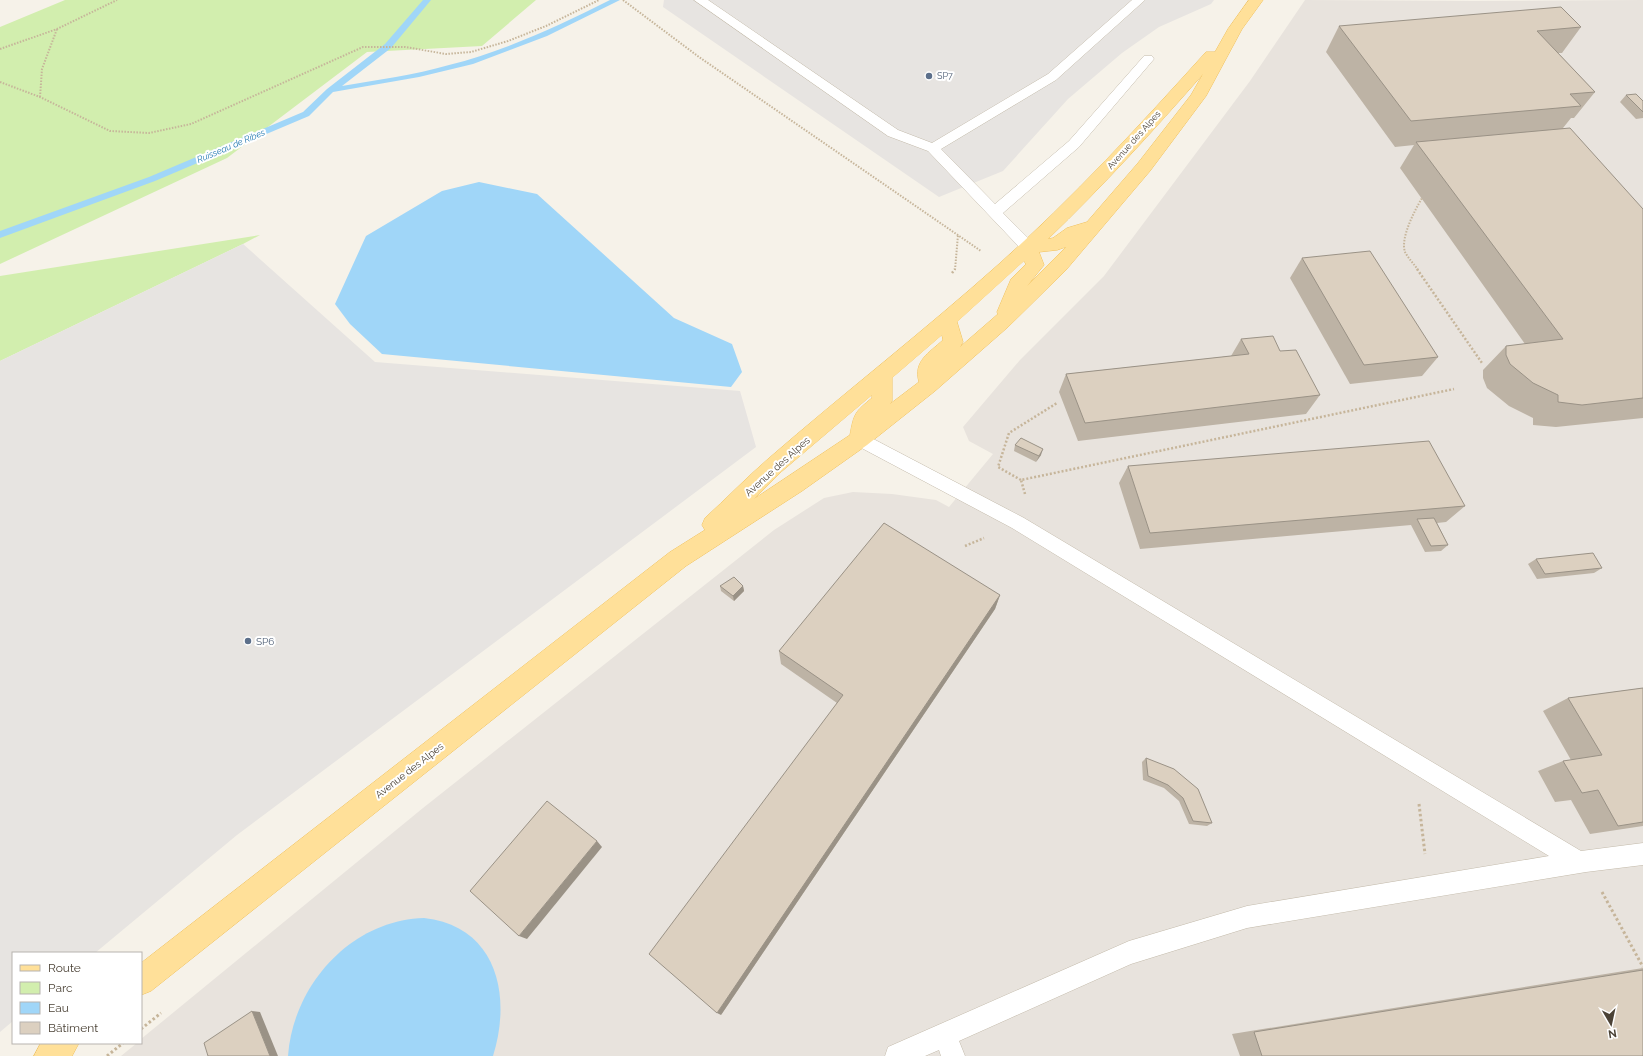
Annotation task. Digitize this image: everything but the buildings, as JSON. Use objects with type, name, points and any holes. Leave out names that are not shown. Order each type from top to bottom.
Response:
[{"type":"main road","name":"Avenue des Alpes","points":[[678,559],[774,466],[882,377],[1006,268],[1076,202],[1125,151],[1235,29],[1256,0]]},
{"type":"main road","name":"Avenue des Alpes","points":[[142,980],[678,559],[794,485],[860,439],[928,386],[1039,287],[1094,227],[1144,167],[1198,96],[1235,29]]},
{"type":"main road","points":[[1028,248],[1057,244],[1073,232],[1094,227]]},
{"type":"main road","name":"Avenue des Alpes","points":[[1001,322],[1018,284],[1035,265],[1028,248]]},
{"type":"main road","points":[[1006,268],[1018,284]]},
{"type":"main road","points":[[928,386],[927,367],[953,342],[947,320]]},
{"type":"main road","points":[[860,439],[864,416],[882,401],[882,377]]},
{"type":"main road","points":[[49,1056],[63,1044]]},
{"type":"lane","points":[[700,0],[893,133],[933,148],[1028,248]]},
{"type":"lane","points":[[933,148],[1052,77],[1138,0]]},
{"type":"lane","points":[[995,212],[1074,144],[1148,59]]},
{"type":"lane","points":[[860,439],[1018,523],[1579,862]]},
{"type":"lane","points":[[897,1056],[949,1045],[1129,952],[1247,917],[1579,862],[1643,854]]},
{"type":"path","points":[[0,49],[57,29],[117,0]]},
{"type":"path","points":[[0,82],[40,97],[110,131],[149,133],[191,124],[363,47],[405,47],[446,54],[471,52],[508,41],[546,26],[600,0]]},
{"type":"path","points":[[623,0],[699,57],[1006,268]]},
{"type":"path","points":[[40,97],[42,69],[57,29]]},
{"type":"path","points":[[1422,198],[1410,216],[1405,236],[1405,251],[1482,363]]},
{"type":"path","points":[[950,276],[955,270],[958,235]]},
{"type":"path","points":[[1021,480],[1454,388]]},
{"type":"path","points":[[965,546],[1018,523],[1030,506],[1021,480],[998,467],[1009,433],[1057,403]]},
{"type":"path","points":[[107,1056],[123,1044]]},
{"type":"shaded area","name":"SP7","points":[[664,0],[1214,0],[1211,4],[1159,27],[1122,53],[1068,99],[1003,171],[939,197],[663,7]]},
{"type":"shaded area","points":[[1305,0],[1643,0],[1643,1056],[121,1056],[136,1044],[142,1044],[142,1038],[423,808],[774,530],[824,498],[853,492],[892,494],[936,500],[949,507],[993,454],[969,441],[963,427],[1020,360],[1104,276],[1250,81]]},
{"type":"shaded area","name":"SP6","points":[[243,244],[375,362],[740,391],[756,447],[237,835],[96,952],[12,952],[12,1022],[0,1032],[0,361]]},
{"type":"green space","points":[[65,0],[536,0],[482,46],[367,52],[227,158],[0,264],[0,27]]},
{"type":"green space","points":[[260,235],[243,244],[0,361],[0,276]]},
{"type":"water","points":[[479,182],[537,194],[674,318],[732,344],[742,372],[731,387],[382,354],[350,324],[335,304],[366,236],[442,191]]},
{"type":"water","points":[[424,918],[449,924],[468,934],[483,949],[493,968],[499,988],[500,1010],[498,1033],[493,1056],[288,1056],[292,1030],[301,1005],[314,982],[330,961],[350,944],[373,930],[397,922]]},
{"type":"waterway","name":"Ruisseau de Ribes","points":[[0,235],[152,179],[306,114],[330,91],[388,46],[427,0]]},
{"type":"waterway","points":[[333,90],[419,75],[470,62],[508,49],[544,34],[581,18],[616,0]]},
{"type":"place","name":"SP7","points":[[929,76]]},
{"type":"place","name":"SP6","points":[[248,641]]}]
